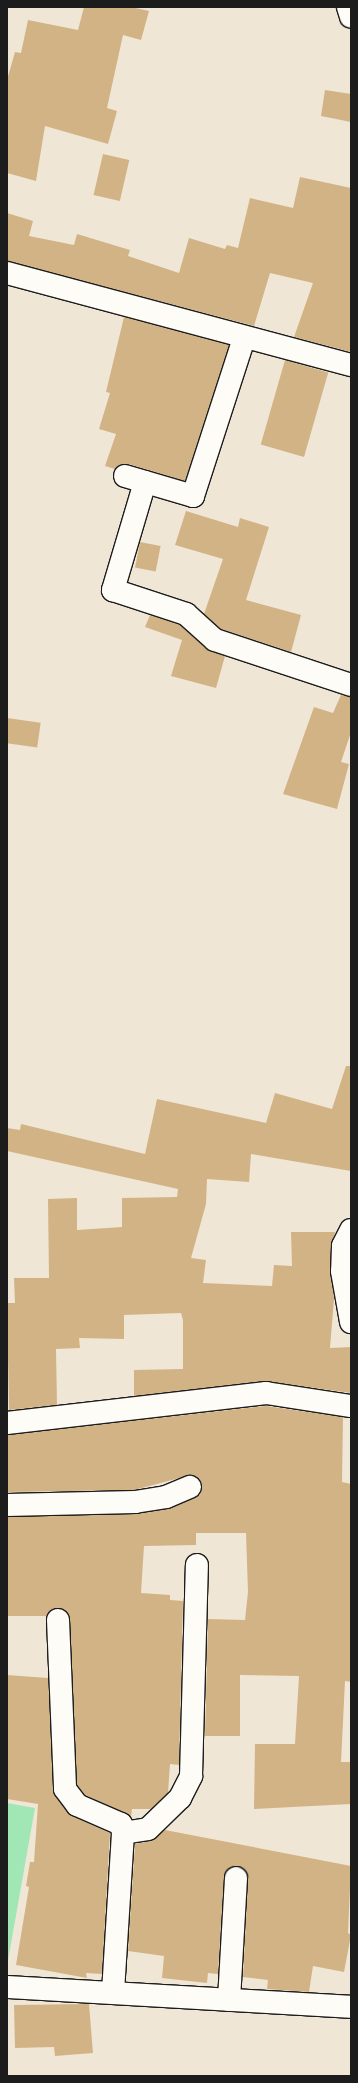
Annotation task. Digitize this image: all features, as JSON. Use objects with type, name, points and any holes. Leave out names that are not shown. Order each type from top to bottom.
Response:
[{"type":"street","points":[[348,7],[351,18]]},
{"type":"street","points":[[7,273],[244,338],[351,365]]},
{"type":"street","points":[[244,338],[193,496],[135,479],[113,590],[186,614],[215,640],[351,685]]},
{"type":"street","points":[[351,1230],[343,1246],[342,1271],[351,1322]]},
{"type":"street","points":[[7,1423],[259,1394],[351,1406]]},
{"type":"street","points":[[7,1505],[135,1502],[166,1497],[190,1487]]},
{"type":"street","points":[[123,1833],[148,1829],[180,1798],[191,1776],[197,1566]]},
{"type":"street","points":[[58,1620],[65,1789],[77,1805],[121,1824],[123,1833],[113,1994]]},
{"type":"street","points":[[229,2000],[236,1878]]},
{"type":"street","points":[[7,1987],[351,2008]]},
{"type":"green space","points":[[7,1803],[35,1808],[7,1966]]},
{"type":"building","points":[[84,7],[131,7],[149,11],[141,40],[123,35],[107,108],[117,111],[108,144],[45,126],[36,181],[7,173],[7,80],[15,52],[21,53],[28,20],[78,30]]},
{"type":"building","points":[[325,90],[351,94],[351,122],[321,116]]},
{"type":"building","points":[[103,154],[129,160],[120,201],[94,195]]},
{"type":"building","points":[[300,177],[351,188],[351,352],[294,337],[313,283],[270,273],[254,326],[7,261],[7,213],[33,221],[29,236],[74,245],[77,234],[130,250],[128,256],[179,273],[189,238],[225,249],[227,245],[238,248],[250,198],[293,208]]},
{"type":"building","points":[[124,317],[229,345],[185,481],[129,464],[115,469],[105,466],[116,434],[99,429],[110,393],[106,392]]},
{"type":"building","points":[[285,360],[328,372],[304,457],[261,445]]},
{"type":"building","points":[[186,511],[238,527],[240,518],[269,527],[246,600],[301,615],[291,652],[221,629],[204,614],[223,559],[175,545]]},
{"type":"building","points":[[140,542],[161,546],[156,572],[135,568]]},
{"type":"building","points":[[150,615],[180,625],[207,649],[225,656],[216,688],[171,676],[182,640],[145,627]]},
{"type":"building","points":[[341,695],[351,697],[351,732],[341,762],[349,764],[337,809],[283,794],[314,707],[333,713]]},
{"type":"building","points":[[7,718],[41,723],[37,747],[7,743]]},
{"type":"building","points":[[346,1066],[351,1066],[351,1171],[251,1154],[249,1182],[207,1179],[206,1204],[191,1258],[206,1260],[203,1283],[272,1286],[274,1265],[292,1266],[291,1232],[335,1232],[331,1246],[334,1299],[330,1348],[351,1347],[351,1393],[265,1381],[134,1396],[134,1370],[183,1369],[183,1320],[181,1313],[124,1315],[124,1339],[79,1338],[80,1348],[56,1349],[57,1405],[9,1410],[7,1303],[15,1303],[14,1278],[49,1278],[48,1199],[77,1198],[77,1230],[122,1227],[122,1198],[177,1197],[178,1189],[7,1151],[7,1128],[20,1130],[21,1124],[145,1154],[157,1099],[266,1123],[275,1093],[332,1109]]},
{"type":"building","points":[[266,1406],[343,1417],[342,1482],[351,1484],[351,1682],[345,1681],[341,1762],[351,1762],[351,1804],[254,1809],[255,1744],[295,1744],[299,1676],[240,1675],[240,1736],[205,1736],[208,1619],[245,1620],[248,1592],[246,1533],[196,1533],[196,1545],[144,1546],[141,1593],[170,1595],[170,1600],[183,1601],[179,1765],[170,1764],[168,1793],[151,1809],[132,1809],[131,1817],[85,1795],[77,1785],[69,1614],[58,1608],[46,1616],[7,1616],[7,1517],[135,1514],[168,1509],[200,1495],[202,1483],[191,1475],[134,1490],[7,1492],[7,1435]]},
{"type":"building","points":[[7,1675],[48,1678],[55,1796],[72,1816],[110,1833],[102,1974],[86,1973],[87,1978],[16,1965],[29,1887],[26,1886],[30,1862],[34,1862],[38,1804],[7,1799]]},
{"type":"building","points":[[165,1830],[351,1866],[348,1933],[351,1935],[344,1972],[313,1966],[309,1992],[267,1989],[268,1980],[243,1977],[248,1879],[243,1868],[236,1866],[226,1871],[224,1877],[218,1974],[208,1973],[207,1983],[162,1978],[164,1956],[128,1951],[135,1844],[150,1841]]},
{"type":"building","points":[[89,2004],[93,2053],[55,2056],[54,2047],[15,2048],[14,2005]]}]
